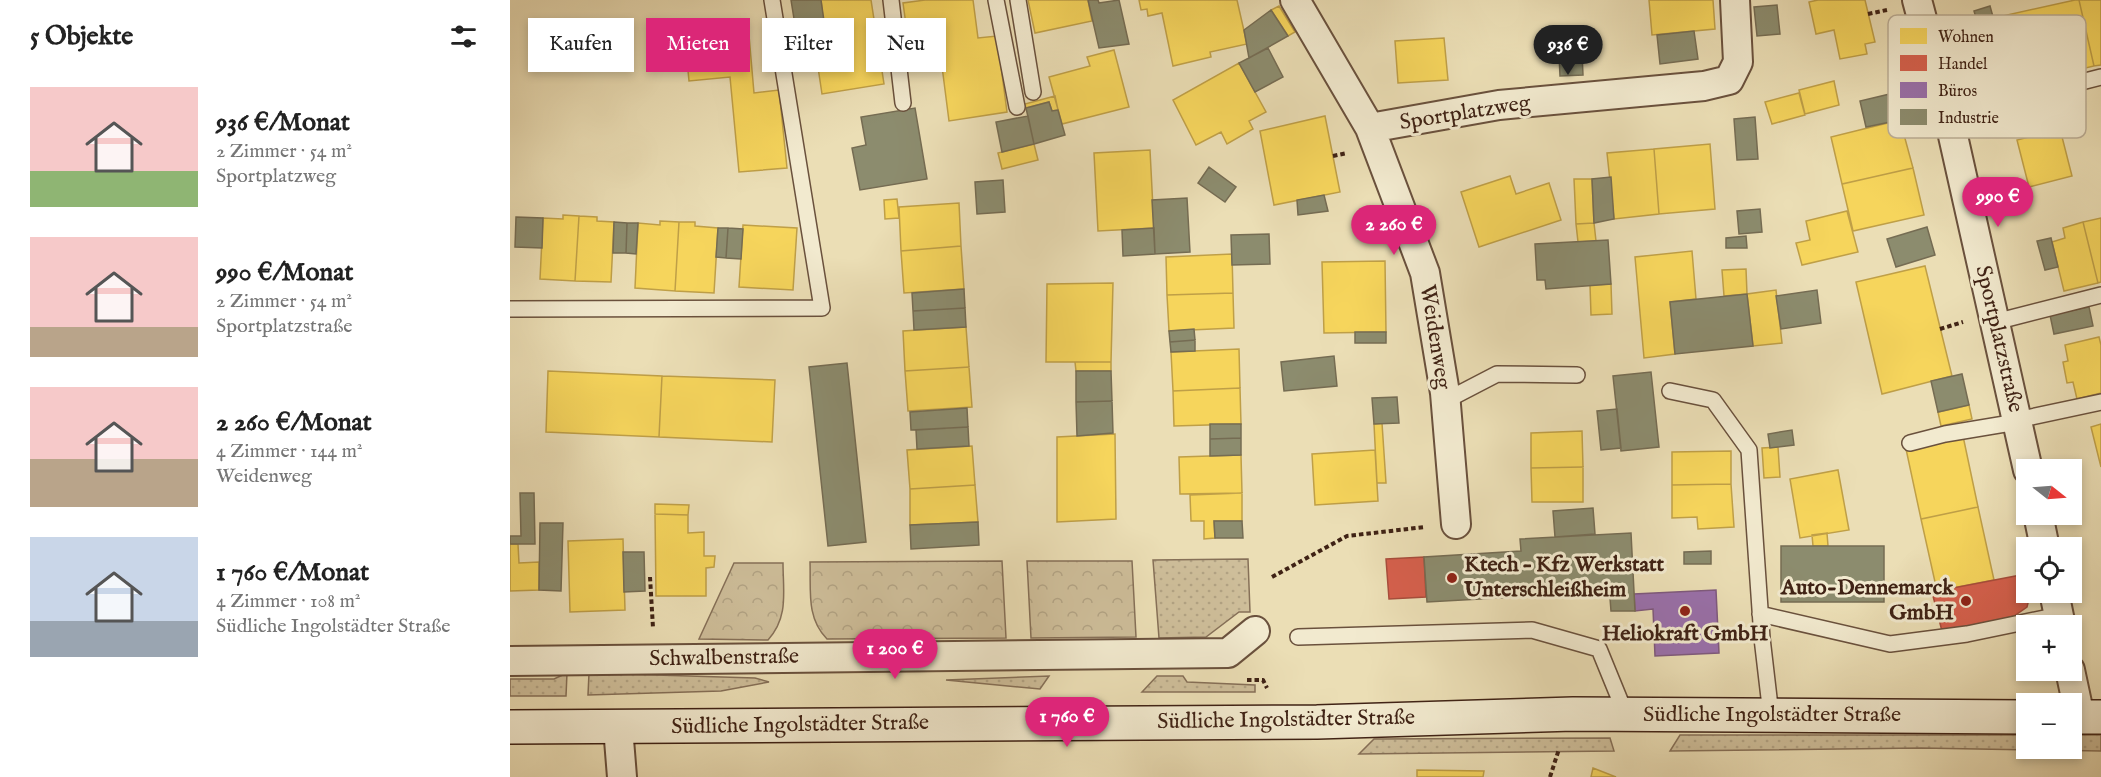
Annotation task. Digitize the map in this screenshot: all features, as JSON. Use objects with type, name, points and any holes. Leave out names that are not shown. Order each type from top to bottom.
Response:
[{"type":"street","name":"Weidenweg","points":[[1295,0],[1370,129],[1425,273],[1445,400],[1456,524]]},
{"type":"street","name":"Sportplatzweg","points":[[1370,129],[1499,105],[1704,86],[1729,80],[1738,62],[1735,0]]},
{"type":"street","name":"Sportplatzstraße","points":[[1917,0],[1921,15]]},
{"type":"street","name":"Sportplatzstraße","points":[[1953,138],[2026,459]]},
{"type":"street","name":"Schwalbenstraße","points":[[510,661],[1228,653],[1255,631]]},
{"type":"street","points":[[2073,681],[2084,717]]},
{"type":"street","name":"Südliche Ingolstädter Straße","points":[[510,728],[1317,722],[1573,714],[2016,717]]},
{"type":"street","points":[[618,727],[622,777]]},
{"type":"lane","points":[[511,309],[822,308],[772,0]]},
{"type":"lane","points":[[891,0],[903,103]]},
{"type":"lane","points":[[996,0],[1017,107]]},
{"type":"lane","points":[[1018,0],[1033,92]]},
{"type":"lane","points":[[2086,81],[2101,77]]},
{"type":"lane","points":[[1995,322],[2101,296]]},
{"type":"lane","points":[[1445,400],[1497,375],[1577,375]]},
{"type":"lane","points":[[1670,391],[1713,400],[1749,450],[1760,614],[1771,715]]},
{"type":"lane","points":[[1910,443],[2101,402]]},
{"type":"lane","points":[[1760,614],[1890,644],[1966,634],[2058,611]]},
{"type":"lane","points":[[1298,637],[1532,630],[1599,649],[1626,715]]},
{"type":"path","points":[[1868,14],[1878,12]]},
{"type":"path","points":[[1333,156],[1347,153]]},
{"type":"path","points":[[1272,577],[1347,536],[1456,524]]},
{"type":"path","points":[[650,577],[652,629]]},
{"type":"path","points":[[1550,777],[1558,752]]},
{"type":"green space","points":[[1248,559],[1250,612],[1239,612],[1206,637],[1159,638],[1153,560]]},
{"type":"green space","points":[[1002,561],[1006,638],[827,639],[820,631],[813,613],[810,593],[810,562]]},
{"type":"green space","points":[[1027,561],[1132,561],[1136,637],[1031,638]]},
{"type":"green space","points":[[734,563],[783,563],[782,613],[775,631],[768,640],[699,639]]},
{"type":"green space","points":[[567,673],[566,696],[510,696],[510,679],[554,679]]},
{"type":"green space","points":[[589,673],[755,678],[769,682],[721,691],[588,695]]},
{"type":"green space","points":[[1049,676],[1040,689],[946,680]]},
{"type":"green space","points":[[1157,676],[1183,676],[1187,682],[1255,685],[1255,692],[1142,692]]},
{"type":"green space","points":[[1680,735],[2016,735],[2016,750],[1921,748],[1670,751]]},
{"type":"green space","points":[[2082,735],[2101,735],[2101,751],[2082,751]]},
{"type":"green space","points":[[1610,738],[1614,751],[1359,754],[1374,739]]},
{"type":"building: Wohnen","points":[[821,0],[871,0],[874,18],[866,18],[866,72],[882,72],[884,84],[822,94],[819,72],[854,72],[854,18],[823,18]]},
{"type":"building: Wohnen","points":[[925,0],[973,0],[978,38],[997,36],[1007,112],[949,121],[943,72],[946,72],[946,18],[905,18],[903,3]]},
{"type":"building: Wohnen","points":[[1028,0],[1088,0],[1092,21],[1035,33]]},
{"type":"building: Wohnen","points":[[1139,0],[1237,0],[1247,44],[1210,52],[1211,57],[1173,66],[1162,13],[1148,16],[1147,9],[1141,10]]},
{"type":"building: Wohnen","points":[[1649,0],[1713,0],[1715,29],[1652,35]]},
{"type":"building: Wohnen","points":[[1865,0],[1875,42],[1865,44],[1867,54],[1840,59],[1834,30],[1816,34],[1809,2]]},
{"type":"building: Wohnen","points":[[2079,0],[2082,15],[2007,15]]},
{"type":"building: Wohnen","points":[[2079,0],[2101,0],[2101,65],[2094,66],[2086,31],[2086,15],[2082,15]]},
{"type":"building: Wohnen","points":[[1279,6],[1295,32],[1288,36],[1271,10]]},
{"type":"building: Wohnen","points":[[2086,31],[2094,66],[2086,68]]},
{"type":"building: Wohnen","points":[[1444,38],[1448,80],[1398,83],[1395,41]]},
{"type":"building: Wohnen","points":[[750,47],[754,93],[779,90],[787,168],[739,172],[730,77],[689,81],[688,72],[750,72]]},
{"type":"building: Wohnen","points":[[1114,50],[1129,107],[1062,124],[1049,77],[1090,66],[1087,57]]},
{"type":"building: Wohnen","points":[[1239,63],[1266,112],[1249,121],[1253,129],[1227,144],[1221,132],[1196,145],[1173,100]]},
{"type":"building: Wohnen","points":[[1834,81],[1839,105],[1805,114],[1799,90]]},
{"type":"building: Wohnen","points":[[1799,93],[1805,115],[1772,124],[1765,102]]},
{"type":"building: Wohnen","points":[[1055,96],[1058,110],[1052,111],[1049,102],[1026,108],[1025,104]]},
{"type":"building: Wohnen","points":[[1325,116],[1340,192],[1274,205],[1260,131]]},
{"type":"building: Wohnen","points":[[1888,123],[1888,138],[1905,138],[1913,168],[1842,184],[1831,137]]},
{"type":"building: Wohnen","points":[[2062,138],[2072,176],[2029,187],[2017,140]]},
{"type":"building: Wohnen","points":[[1034,144],[1038,160],[1002,169],[998,153]]},
{"type":"building: Wohnen","points":[[1710,144],[1715,209],[1659,214],[1654,149]]},
{"type":"building: Wohnen","points":[[1654,149],[1659,214],[1614,219],[1607,153]]},
{"type":"building: Wohnen","points":[[1150,150],[1154,228],[1098,231],[1094,153]]},
{"type":"building: Wohnen","points":[[1913,168],[1924,215],[1853,231],[1842,184]]},
{"type":"building: Wohnen","points":[[1510,176],[1516,194],[1549,183],[1561,220],[1479,247],[1461,192]]},
{"type":"building: Wohnen","points":[[1574,179],[1592,179],[1594,223],[1576,224]]},
{"type":"building: Wohnen","points":[[897,199],[899,218],[885,219],[884,200]]},
{"type":"building: Wohnen","points":[[959,203],[961,246],[901,251],[899,207]]},
{"type":"building: Wohnen","points":[[1847,211],[1858,252],[1802,265],[1796,243],[1810,240],[1806,221]]},
{"type":"building: Wohnen","points":[[563,215],[579,216],[575,281],[540,279],[543,218],[563,219]]},
{"type":"building: Wohnen","points":[[579,216],[597,217],[597,221],[614,222],[611,282],[575,281]]},
{"type":"building: Wohnen","points":[[2101,218],[2101,282],[2098,283],[2083,222]]},
{"type":"building: Wohnen","points":[[660,221],[679,222],[675,291],[635,288],[638,223],[660,225]]},
{"type":"building: Wohnen","points":[[679,222],[695,222],[695,226],[718,228],[714,293],[675,291]]},
{"type":"building: Wohnen","points":[[2083,222],[2098,283],[2064,291],[2052,242],[2065,238],[2063,228]]},
{"type":"building: Wohnen","points":[[1594,223],[1596,241],[1578,242],[1576,224]]},
{"type":"building: Wohnen","points":[[743,225],[797,228],[793,290],[739,287]]},
{"type":"building: Wohnen","points":[[961,246],[964,289],[904,293],[901,251]]},
{"type":"building: Wohnen","points":[[1692,251],[1696,299],[1670,302],[1675,354],[1644,358],[1635,257]]},
{"type":"building: Wohnen","points":[[1232,254],[1233,293],[1167,295],[1166,257]]},
{"type":"building: Wohnen","points":[[1385,261],[1386,332],[1324,333],[1322,262]]},
{"type":"building: Wohnen","points":[[1925,266],[1952,376],[1882,394],[1856,282]]},
{"type":"building: Wohnen","points":[[1746,269],[1747,294],[1724,296],[1722,270]]},
{"type":"building: Wohnen","points":[[1113,283],[1111,362],[1046,362],[1047,284]]},
{"type":"building: Wohnen","points":[[1611,284],[1612,314],[1591,315],[1590,285]]},
{"type":"building: Wohnen","points":[[1776,290],[1782,343],[1753,346],[1747,294]]},
{"type":"building: Wohnen","points":[[1233,293],[1234,328],[1169,331],[1167,295]]},
{"type":"building: Wohnen","points":[[966,327],[969,367],[905,371],[903,331]]},
{"type":"building: Wohnen","points":[[2099,337],[2101,393],[2077,399],[2073,382],[2067,383],[2063,362],[2068,361],[2065,345]]},
{"type":"building: Wohnen","points":[[1239,349],[1240,388],[1173,391],[1171,352]]},
{"type":"building: Wohnen","points":[[1075,362],[1111,362],[1111,371],[1076,371]]},
{"type":"building: Wohnen","points":[[969,367],[972,407],[908,411],[905,371]]},
{"type":"building: Wohnen","points":[[548,371],[662,376],[659,437],[546,432]]},
{"type":"building: Wohnen","points":[[662,376],[775,380],[772,442],[659,437]]},
{"type":"building: Wohnen","points":[[1240,388],[1241,424],[1174,426],[1173,391]]},
{"type":"building: Wohnen","points":[[1969,405],[1972,419],[1941,426],[1938,412]]},
{"type":"building: Wohnen","points":[[1382,423],[1386,483],[1377,483],[1374,424]]},
{"type":"building: Wohnen","points":[[2101,424],[2101,467],[2091,427]]},
{"type":"building: Wohnen","points":[[1582,431],[1583,467],[1531,468],[1531,433]]},
{"type":"building: Wohnen","points":[[1115,434],[1116,519],[1057,522],[1057,437]]},
{"type":"building: Wohnen","points":[[1963,436],[1978,507],[1921,519],[1906,449]]},
{"type":"building: Wohnen","points":[[972,446],[975,485],[910,489],[907,450]]},
{"type":"building: Wohnen","points":[[1778,447],[1780,477],[1764,478],[1762,448]]},
{"type":"building: Wohnen","points":[[1375,450],[1378,501],[1315,505],[1312,454]]},
{"type":"building: Wohnen","points":[[1731,451],[1731,484],[1672,485],[1672,452]]},
{"type":"building: Wohnen","points":[[1241,455],[1242,493],[1180,494],[1179,457]]},
{"type":"building: Wohnen","points":[[1583,467],[1583,502],[1532,502],[1531,468]]},
{"type":"building: Wohnen","points":[[1838,470],[1849,530],[1800,538],[1790,479]]},
{"type":"building: Wohnen","points":[[1731,484],[1734,527],[1698,529],[1697,517],[1672,518],[1672,485]]},
{"type":"building: Wohnen","points":[[975,485],[978,522],[910,525],[910,489]]},
{"type":"building: Wohnen","points":[[1242,493],[1242,521],[1214,521],[1215,538],[1204,539],[1204,521],[1191,521],[1190,495]]},
{"type":"building: Wohnen","points":[[655,504],[689,505],[688,515],[655,514]]},
{"type":"building: Wohnen","points":[[1978,507],[1994,580],[1937,591],[1921,519]]},
{"type":"building: Wohnen","points":[[655,514],[688,515],[688,533],[704,532],[704,556],[715,556],[714,567],[706,568],[706,596],[656,596]]},
{"type":"building: Wohnen","points":[[1827,533],[1828,546],[1813,546],[1812,535]]},
{"type":"building: Wohnen","points":[[623,539],[625,610],[570,612],[568,541]]},
{"type":"building: Wohnen","points":[[510,544],[518,544],[519,563],[539,562],[539,590],[510,591]]},
{"type":"building: Wohnen","points":[[1593,768],[1616,777],[1591,777]]},
{"type":"building: Wohnen","points":[[1417,770],[1484,771],[1483,777],[1417,777]]},
{"type":"building: Handel","points":[[1424,557],[1426,597],[1389,599],[1386,559]]},
{"type":"building: Handel","points":[[2016,576],[2016,603],[2028,603],[2027,607],[2014,616],[1943,635],[1932,592]]},
{"type":"building: Büros","points":[[1716,590],[1719,653],[1655,656],[1653,609],[1635,611],[1634,594]]},
{"type":"building: Industrie","points":[[791,0],[821,0],[824,18],[794,18]]},
{"type":"building: Industrie","points":[[1088,0],[1098,0],[1099,3],[1119,0],[1129,44],[1099,48]]},
{"type":"building: Industrie","points":[[1777,5],[1780,34],[1757,36],[1754,7]]},
{"type":"building: Industrie","points":[[1990,6],[1992,15],[1975,15],[1974,11]]},
{"type":"building: Industrie","points":[[1271,10],[1288,36],[1249,58],[1244,30]]},
{"type":"building: Industrie","points":[[1694,31],[1698,59],[1660,64],[1657,35]]},
{"type":"building: Industrie","points":[[1268,48],[1283,77],[1255,92],[1239,63]]},
{"type":"building: Industrie","points":[[1582,53],[1583,75],[1560,76],[1559,54]]},
{"type":"building: Industrie","points":[[1888,94],[1888,122],[1866,127],[1860,101]]},
{"type":"building: Industrie","points":[[1049,102],[1052,111],[1058,110],[1065,135],[1034,144],[1026,108]]},
{"type":"building: Industrie","points":[[915,108],[927,179],[860,190],[852,148],[866,145],[861,117]]},
{"type":"building: Industrie","points":[[1028,116],[1034,144],[1002,152],[996,122]]},
{"type":"building: Industrie","points":[[1755,117],[1758,159],[1737,160],[1734,119]]},
{"type":"building: Industrie","points":[[1209,167],[1236,187],[1225,202],[1198,183]]},
{"type":"building: Industrie","points":[[1611,177],[1614,219],[1594,223],[1592,179]]},
{"type":"building: Industrie","points":[[1003,180],[1005,212],[977,214],[975,182]]},
{"type":"building: Industrie","points":[[1324,195],[1328,211],[1298,215],[1297,200]]},
{"type":"building: Industrie","points":[[1187,198],[1190,252],[1155,254],[1152,200]]},
{"type":"building: Industrie","points":[[1760,209],[1762,232],[1739,234],[1737,211]]},
{"type":"building: Industrie","points":[[516,217],[543,218],[542,248],[515,247]]},
{"type":"building: Industrie","points":[[614,222],[627,223],[626,253],[613,253]]},
{"type":"building: Industrie","points":[[627,223],[638,223],[636,254],[626,253]]},
{"type":"building: Industrie","points":[[1927,227],[1935,255],[1896,267],[1887,239]]},
{"type":"building: Industrie","points":[[718,228],[728,228],[726,258],[716,257]]},
{"type":"building: Industrie","points":[[728,228],[743,229],[741,259],[726,258]]},
{"type":"building: Industrie","points":[[1154,228],[1155,254],[1123,256],[1122,230]]},
{"type":"building: Industrie","points":[[1269,234],[1270,264],[1232,265],[1231,235]]},
{"type":"building: Industrie","points":[[1746,236],[1747,248],[1726,248],[1726,238]]},
{"type":"building: Industrie","points":[[2051,238],[2058,267],[2045,270],[2037,241]]},
{"type":"building: Industrie","points":[[1608,240],[1611,284],[1546,289],[1545,280],[1537,280],[1535,244]]},
{"type":"building: Industrie","points":[[964,289],[965,308],[913,311],[912,293]]},
{"type":"building: Industrie","points":[[1817,290],[1821,323],[1781,329],[1776,296]]},
{"type":"building: Industrie","points":[[1747,294],[1753,346],[1675,354],[1670,302]]},
{"type":"building: Industrie","points":[[2089,307],[2093,326],[2054,334],[2050,315]]},
{"type":"building: Industrie","points":[[965,308],[966,327],[914,330],[913,311]]},
{"type":"building: Industrie","points":[[1194,329],[1195,340],[1170,342],[1169,331]]},
{"type":"building: Industrie","points":[[1355,332],[1386,332],[1386,343],[1355,343]]},
{"type":"building: Industrie","points":[[1195,340],[1195,351],[1171,352],[1170,342]]},
{"type":"building: Industrie","points":[[1334,356],[1337,386],[1284,391],[1281,362]]},
{"type":"building: Industrie","points":[[847,363],[866,542],[828,546],[809,367]]},
{"type":"building: Industrie","points":[[1076,371],[1111,371],[1112,401],[1076,402]]},
{"type":"building: Industrie","points":[[1651,372],[1659,447],[1621,451],[1613,376]]},
{"type":"building: Industrie","points":[[1962,374],[1969,405],[1938,412],[1931,381]]},
{"type":"building: Industrie","points":[[1397,397],[1399,423],[1374,424],[1372,398]]},
{"type":"building: Industrie","points":[[1112,401],[1113,433],[1077,436],[1076,402]]},
{"type":"building: Industrie","points":[[967,408],[968,427],[911,430],[910,412]]},
{"type":"building: Industrie","points":[[1617,409],[1621,448],[1601,450],[1597,411]]},
{"type":"building: Industrie","points":[[1210,424],[1241,424],[1241,438],[1210,439]]},
{"type":"building: Industrie","points":[[968,427],[969,446],[917,449],[916,430]]},
{"type":"building: Industrie","points":[[1792,430],[1794,445],[1770,448],[1768,434]]},
{"type":"building: Industrie","points":[[1241,438],[1241,455],[1210,456],[1210,439]]},
{"type":"building: Industrie","points":[[520,493],[534,493],[535,544],[510,544],[510,536],[521,536]]},
{"type":"building: Industrie","points":[[1593,508],[1595,534],[1555,537],[1553,511]]},
{"type":"building: Industrie","points":[[1214,521],[1242,521],[1243,538],[1215,538]]},
{"type":"building: Industrie","points":[[978,522],[979,545],[911,549],[910,525]]},
{"type":"building: Industrie","points":[[540,523],[563,523],[561,591],[539,590]]},
{"type":"building: Industrie","points":[[1631,533],[1635,611],[1611,611],[1609,585],[1515,590],[1516,597],[1427,602],[1424,557],[1521,551],[1520,539]]},
{"type":"building: Industrie","points":[[1781,546],[1884,546],[1884,602],[1781,602]]},
{"type":"building: Industrie","points":[[1711,551],[1711,564],[1684,564],[1684,552]]},
{"type":"building: Industrie","points":[[623,552],[644,552],[645,591],[624,592]]},
{"type":"place","name":"Ktech – Kfz Werkstatt Unterschleißheim","points":[[1452,578]]},
{"type":"place","name":"Auto-Dennemarck GmbH","points":[[1966,601]]},
{"type":"place","name":"Heliokraft GmbH","points":[[1685,611]]}]
